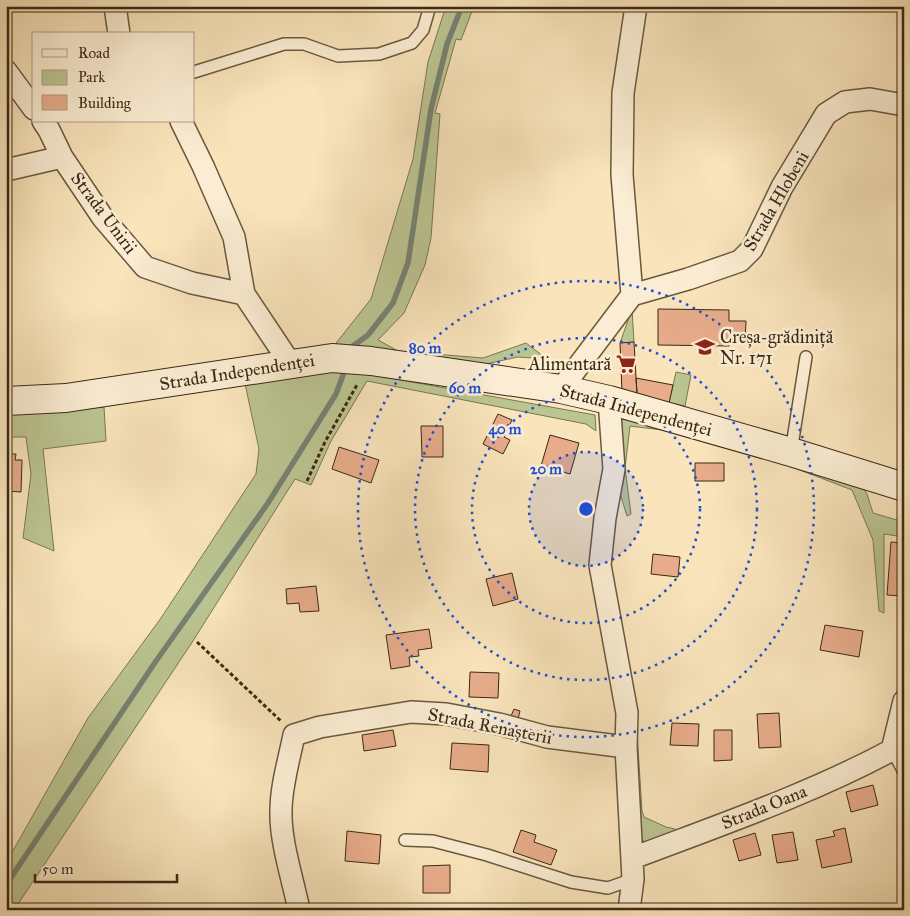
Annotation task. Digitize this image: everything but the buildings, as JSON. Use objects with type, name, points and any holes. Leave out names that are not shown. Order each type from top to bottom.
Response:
[{"type":"main road","name":"Strada Independenței","points":[[6,401],[66,398],[332,358],[369,361],[560,389],[608,400],[791,452],[904,487]]},
{"type":"street","points":[[114,6],[119,32]]},
{"type":"street","points":[[560,389],[632,295],[622,175],[623,93],[636,6]]},
{"type":"street","points":[[6,71],[32,106]]},
{"type":"street","name":"Strada Hlobeni","points":[[632,295],[688,279],[740,261],[752,249],[782,187],[826,114],[845,102],[870,99],[904,105]]},
{"type":"street","name":"Strada Unirii","points":[[44,122],[62,157],[103,218],[145,267],[192,283],[244,294]]},
{"type":"street","points":[[181,122],[234,237],[244,294],[290,363]]},
{"type":"street","points":[[6,170],[62,157]]},
{"type":"street","points":[[608,400],[614,469],[605,518],[600,565],[627,713],[626,747],[633,869],[629,910]]},
{"type":"street","points":[[892,750],[904,701]]},
{"type":"street","name":"Strada Renașterii","points":[[294,735],[320,727],[411,712],[446,714],[499,724],[547,737],[626,747]]},
{"type":"street","points":[[294,735],[281,811],[283,835],[299,910]]},
{"type":"street","name":"Strada Oana","points":[[633,869],[729,822],[851,772],[892,750]]},
{"type":"lane","points":[[195,72],[284,44],[304,44],[338,56],[379,54],[412,43],[423,30],[430,6]]},
{"type":"lane","points":[[791,452],[806,357]]},
{"type":"lane","points":[[892,750],[904,772]]},
{"type":"lane","points":[[404,840],[433,841],[487,855],[571,882],[608,888],[633,869]]},
{"type":"path","points":[[307,481],[325,442],[369,361]]},
{"type":"path","points":[[197,642],[276,715],[294,735]]},
{"type":"green space","points":[[446,6],[474,6],[461,40],[456,39],[435,113],[440,114],[431,238],[425,265],[404,313],[378,340],[398,351],[483,358],[526,343],[547,359],[518,357],[467,368],[333,347],[371,299],[413,159],[428,62]]},
{"type":"green space","points":[[632,309],[634,342],[620,343]]},
{"type":"green space","points":[[327,368],[595,415],[596,431],[586,424],[367,381],[331,441],[311,485],[295,479],[191,644],[14,910],[6,910],[6,863],[88,718],[161,618],[256,474],[259,449],[244,379]]},
{"type":"green space","points":[[676,372],[691,375],[685,406],[669,403]]},
{"type":"green space","points":[[104,407],[106,441],[43,449],[54,551],[23,538],[31,474],[26,437],[6,437],[6,411]]},
{"type":"green space","points":[[619,419],[661,423],[662,430],[630,426],[625,468],[631,514],[627,516],[619,490]]},
{"type":"green space","points":[[758,454],[863,488],[873,513],[904,522],[904,537],[884,534],[884,613],[879,611],[873,540],[852,490]]},
{"type":"green space","points":[[637,731],[642,811],[644,817],[666,827],[679,830],[657,843],[644,842],[639,835],[634,753]]},
{"type":"waterway","points":[[351,351],[353,346],[368,335],[393,303],[408,263],[431,109],[447,44],[462,6]]},
{"type":"waterway","points":[[6,885],[156,661],[268,503],[336,394],[346,367]]},
{"type":"place","name":"Creșa-grădiniță Nr. 171","points":[[705,347]]},
{"type":"place","name":"Alimentară","points":[[626,364]]}]
